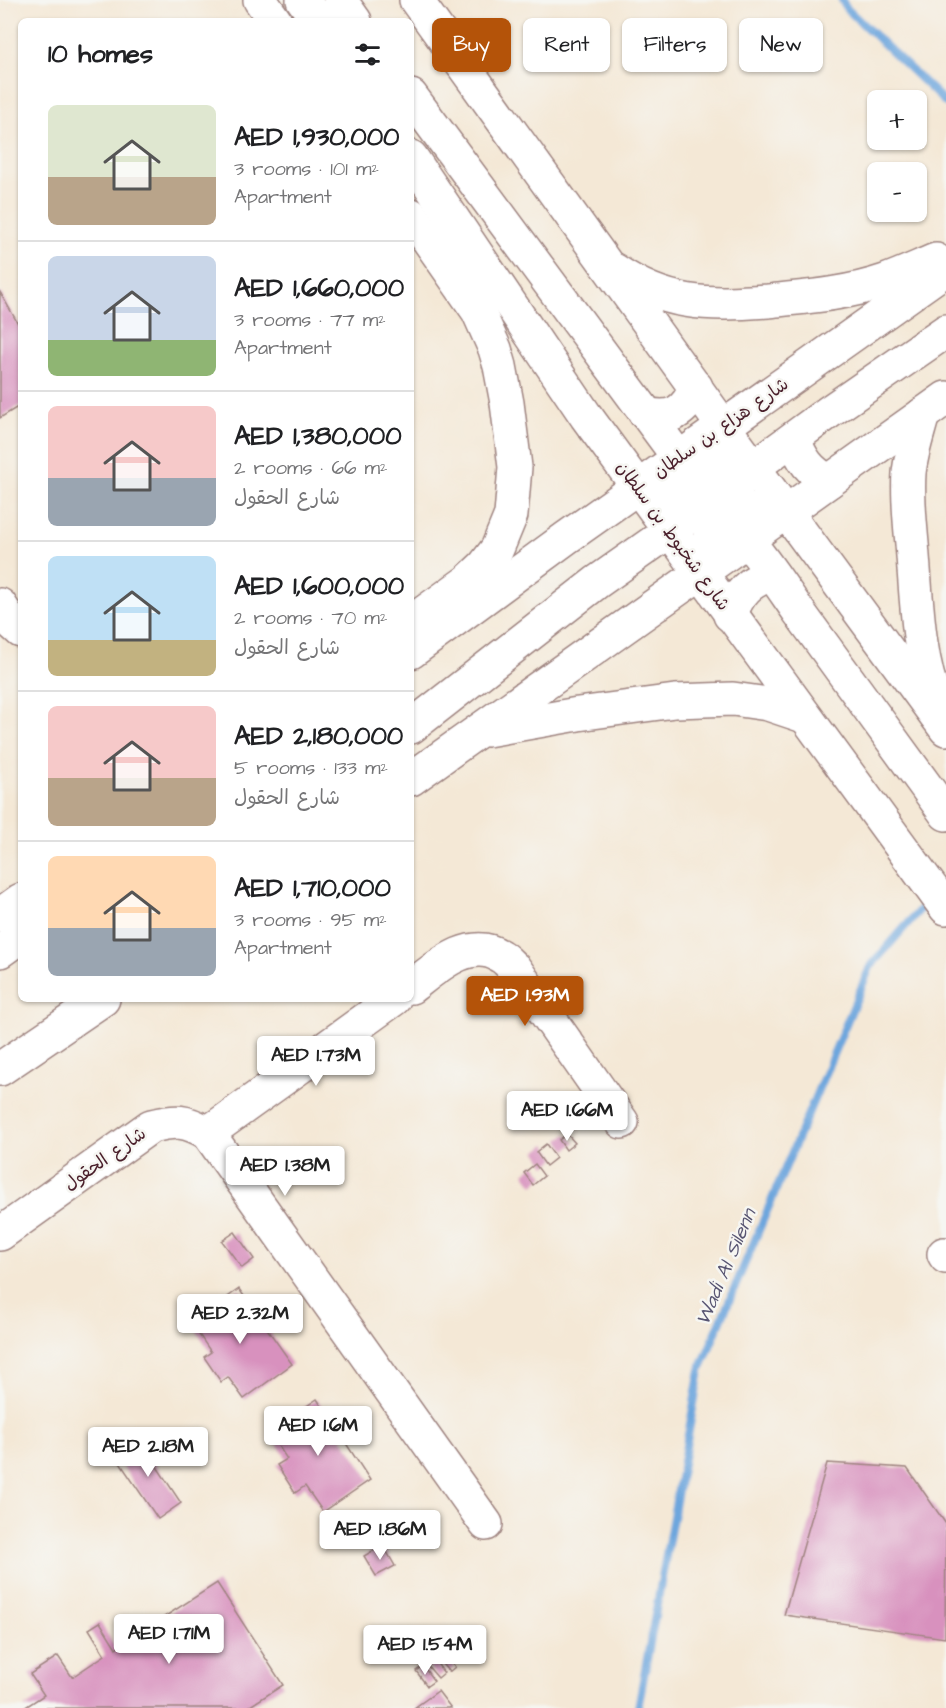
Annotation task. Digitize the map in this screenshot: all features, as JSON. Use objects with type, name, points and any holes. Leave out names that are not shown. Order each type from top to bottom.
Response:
[{"type":"main road","points":[[260,0],[273,18]]},
{"type":"main road","points":[[303,0],[316,18]]},
{"type":"main road","points":[[339,0],[353,18]]},
{"type":"main road","points":[[416,0],[604,263],[945,728]]},
{"type":"main road","points":[[414,100],[678,459],[773,575],[946,814]]},
{"type":"main road","name":"شارع شخبوط بن سلطان","points":[[414,161],[586,416],[946,908]]},
{"type":"main road","points":[[414,219],[478,311],[495,349],[507,403],[515,467],[511,515],[497,549],[468,581],[414,620]]},
{"type":"main road","points":[[604,263],[627,279],[652,291],[706,304],[836,293],[886,281],[946,256]]},
{"type":"main road","name":"شارع هزاع بن سلطان","points":[[414,650],[597,516],[946,269]]},
{"type":"main road","points":[[414,725],[582,594],[691,514],[712,503],[744,478],[754,467],[946,331]]},
{"type":"main road","points":[[645,413],[666,416],[676,413],[685,407],[696,387]]},
{"type":"main road","points":[[414,777],[934,406]]},
{"type":"main road","points":[[934,406],[909,470],[908,496],[923,654],[930,687],[945,728]]},
{"type":"main road","points":[[700,573],[707,543],[714,476],[720,460],[723,426]]},
{"type":"main road","points":[[794,438],[803,460],[819,477],[829,481]]},
{"type":"main road","points":[[638,487],[755,512],[786,512]]},
{"type":"main road","points":[[597,516],[606,515],[615,518],[629,530],[633,539],[631,558]]},
{"type":"main road","points":[[730,615],[740,594],[747,587],[763,577],[773,575]]},
{"type":"main road","points":[[0,605],[18,628]]},
{"type":"main road","points":[[476,732],[578,714],[675,701],[733,699],[768,704],[804,716]]},
{"type":"main road","points":[[0,915],[18,902]]},
{"type":"main road","points":[[0,951],[18,938]]},
{"type":"main road","points":[[414,985],[459,954],[479,949],[499,955],[515,969],[622,1122]]},
{"type":"main road","points":[[0,1069],[82,1009],[97,1002]]},
{"type":"main road","points":[[390,1002],[208,1133],[486,1524]]},
{"type":"main road","name":"شارع الحقول","points":[[0,1234],[152,1126],[171,1121],[191,1124],[208,1133]]},
{"type":"building","points":[[0,292],[18,324],[18,407],[0,418]]},
{"type":"building","points":[[567,1134],[575,1143],[566,1150],[559,1140]]},
{"type":"building","points":[[546,1144],[556,1158],[546,1166],[536,1152]]},
{"type":"building","points":[[535,1164],[544,1176],[533,1185],[524,1173]]},
{"type":"building","points":[[235,1232],[254,1259],[242,1268],[222,1241]]},
{"type":"building","points":[[239,1289],[292,1364],[244,1399],[228,1377],[221,1382],[204,1357],[211,1352],[191,1323]]},
{"type":"building","points":[[317,1399],[370,1480],[323,1512],[305,1486],[295,1493],[277,1465],[287,1459],[269,1432]]},
{"type":"building","points":[[138,1438],[181,1503],[158,1519],[114,1454]]},
{"type":"building","points":[[827,1463],[907,1468],[946,1524],[945,1638],[784,1615]]},
{"type":"building","points":[[383,1545],[395,1566],[376,1576],[364,1556]]},
{"type":"building","points":[[217,1583],[283,1685],[247,1708],[24,1708],[44,1695],[30,1674],[58,1656],[72,1677],[105,1655],[89,1629],[100,1622],[116,1648]]},
{"type":"building","points":[[443,1652],[455,1667],[449,1672],[437,1658]]},
{"type":"building","points":[[433,1658],[444,1673],[438,1678],[426,1664]]},
{"type":"building","points":[[423,1666],[434,1681],[427,1686],[416,1671]]},
{"type":"building","points":[[438,1691],[451,1708],[414,1708]]},
{"type":"waterway","name":"Wadi Al Silenn","points":[[842,0],[846,8],[946,103]]},
{"type":"waterway","name":"Wadi Al Silenn","points":[[638,1708],[700,1370],[870,967],[930,898]]}]
